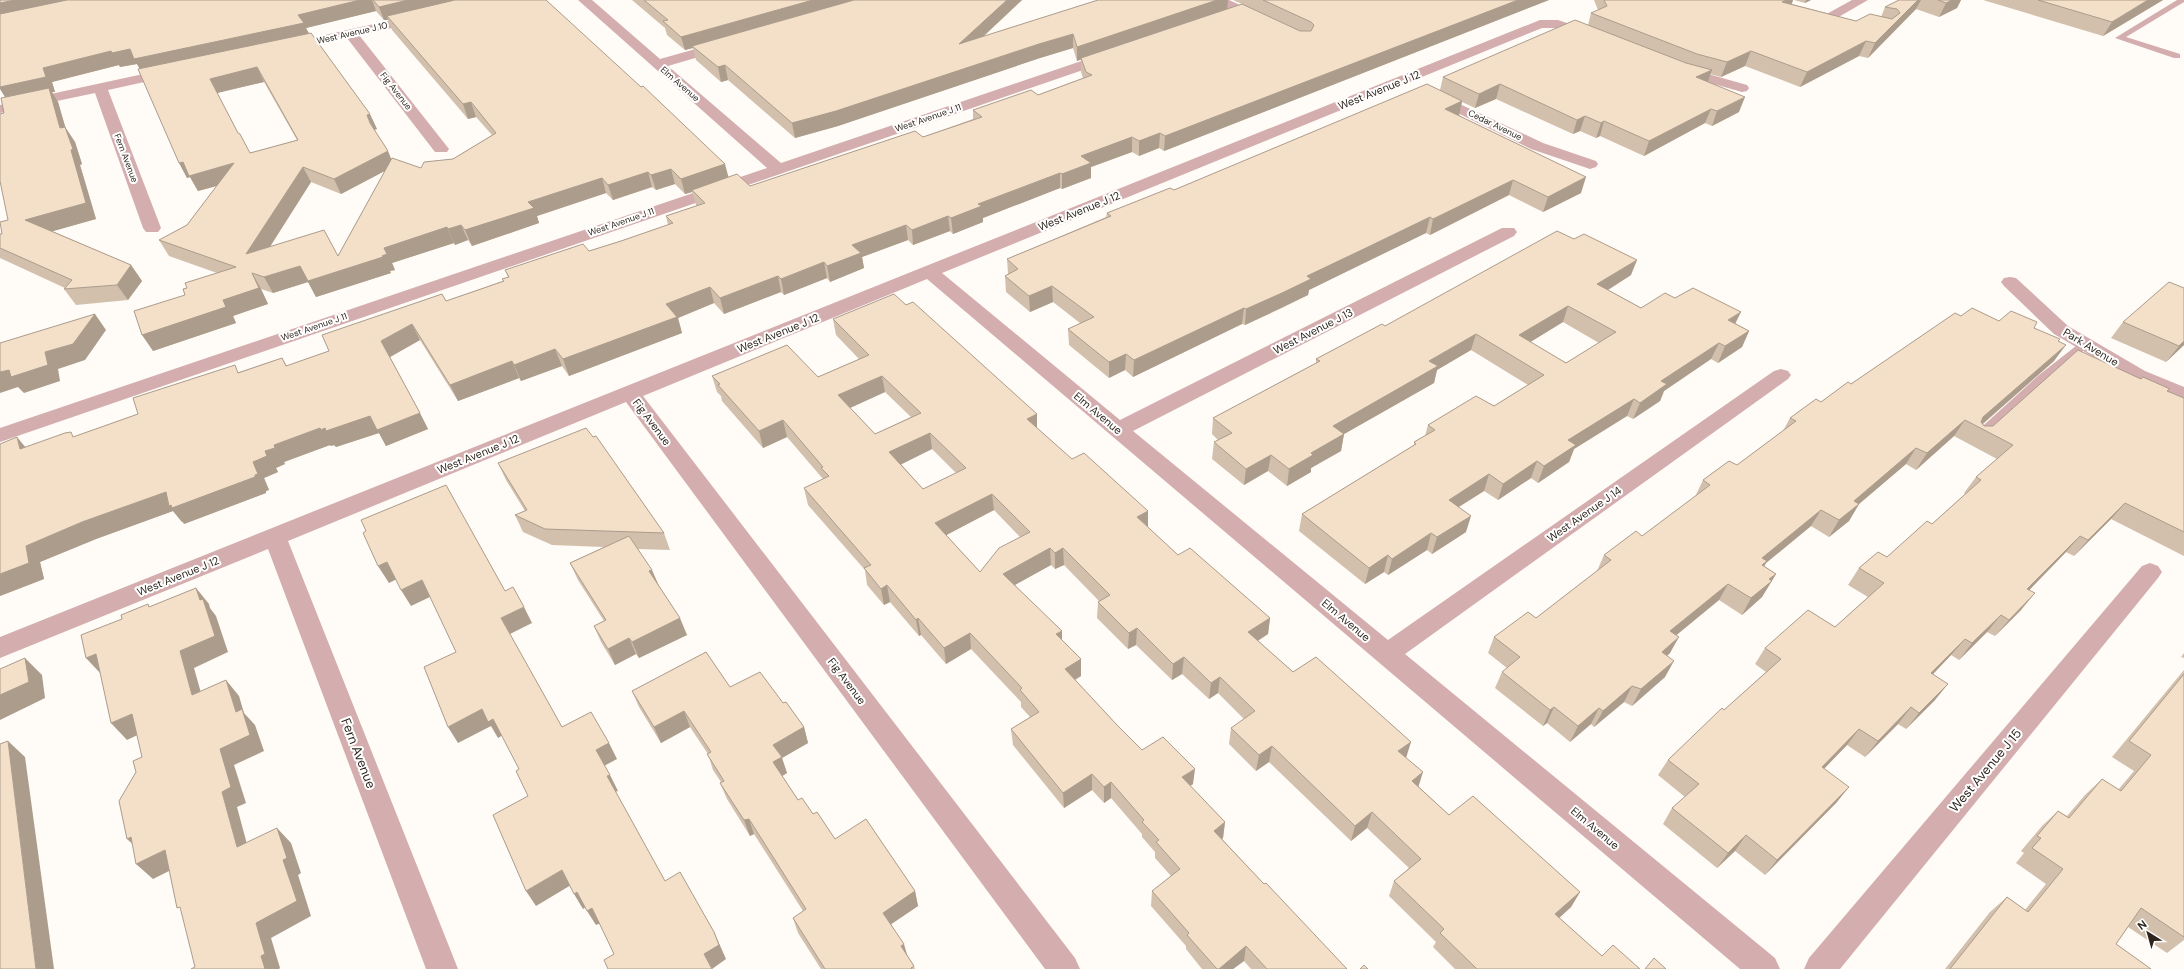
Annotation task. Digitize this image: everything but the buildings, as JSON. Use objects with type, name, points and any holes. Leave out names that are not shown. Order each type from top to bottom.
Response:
[{"type":"street","name":"Elm Avenue","points":[[584,0],[777,168]]},
{"type":"street","points":[[1219,0],[1270,24]]},
{"type":"street","points":[[1830,16],[1862,0]]},
{"type":"street","points":[[1220,19],[1242,11]]},
{"type":"street","points":[[1816,12],[1853,21]]},
{"type":"street","name":"West Avenue J 10","points":[[275,50],[351,34],[433,14]]},
{"type":"street","name":"West Avenue J 12","points":[[0,648],[929,272],[1414,86],[1540,24],[1558,24],[1606,41]]},
{"type":"street","name":"Fig Avenue","points":[[351,34],[441,149]]},
{"type":"street","points":[[658,64],[740,41]]},
{"type":"street","name":"West Avenue J 11","points":[[0,435],[777,168],[1122,52]]},
{"type":"street","points":[[1665,65],[1687,74],[1742,88]]},
{"type":"street","points":[[0,109],[183,70]]},
{"type":"street","name":"Cedar Avenue","points":[[1414,86],[1537,146],[1590,164]]},
{"type":"street","name":"Fern Avenue","points":[[100,88],[152,228]]},
{"type":"street","name":"West Avenue J 13","points":[[1118,430],[1508,232]]},
{"type":"street","name":"Elm Avenue","points":[[929,272],[1764,969]]},
{"type":"street","name":"Park Avenue","points":[[2010,282],[2061,330],[2138,374],[2184,395]]},
{"type":"street","name":"West Avenue J 14","points":[[1387,654],[1780,375]]},
{"type":"street","name":"Fig Avenue","points":[[630,393],[1064,969]]},
{"type":"street","name":"Fern Avenue","points":[[275,537],[442,969]]},
{"type":"street","name":"West Avenue J 15","points":[[1820,969],[2150,572]]},
{"type":"lane","points":[[2182,0],[2119,38],[2182,56]]},
{"type":"lane","points":[[1977,438],[2043,378],[2085,344]]}]
